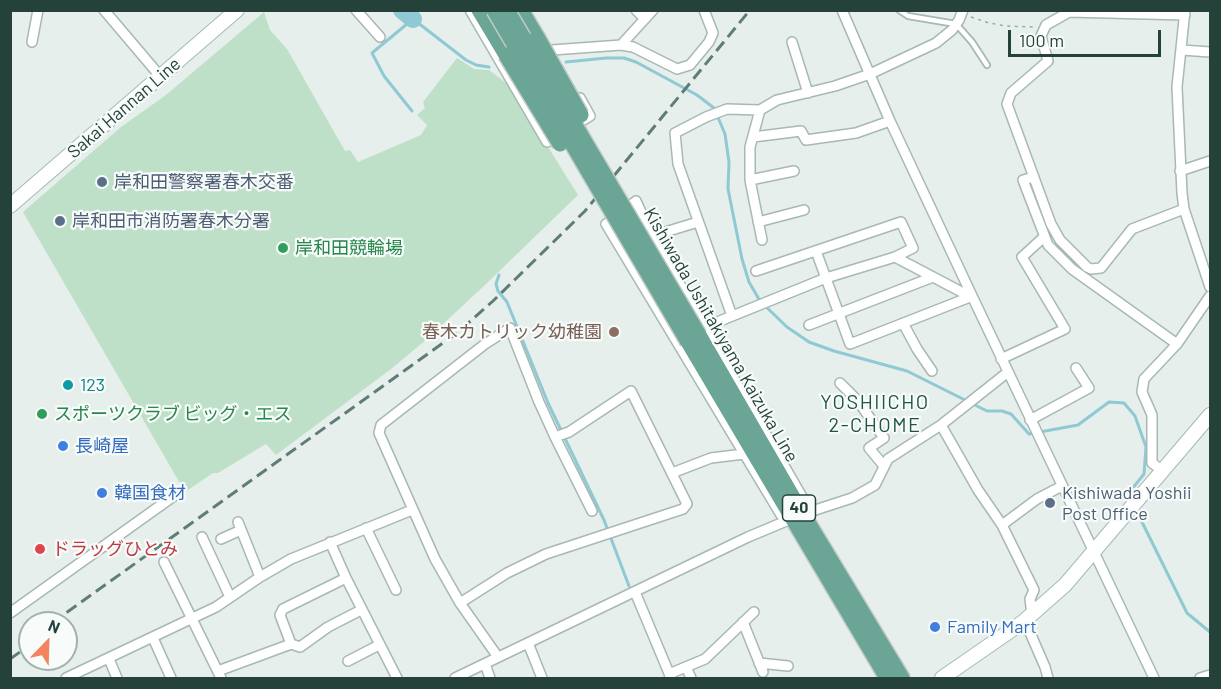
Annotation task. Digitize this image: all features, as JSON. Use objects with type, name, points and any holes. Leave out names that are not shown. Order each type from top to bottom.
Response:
[{"type":"main road","points":[[479,10],[563,149],[610,196]]},
{"type":"main road","name":"Kishiwada Ushitakiyama Kaizuka Line","points":[[494,10],[697,334],[887,678]]},
{"type":"main road","name":"Kishiwada Ushitakiyama Kaizuka Line","points":[[507,10],[610,196]]},
{"type":"main road","points":[[522,10],[596,143],[610,196]]},
{"type":"main road","name":"Kishiwada Ushitakiyama Kaizuka Line","points":[[798,517],[902,678]]},
{"type":"street","points":[[32,42],[38,10]]},
{"type":"street","points":[[104,10],[160,76]]},
{"type":"street","name":"Sakai Hannan Line","points":[[10,206],[237,10]]},
{"type":"street","points":[[356,10],[376,34],[381,23]]},
{"type":"street","points":[[470,10],[547,142],[590,116],[528,10]]},
{"type":"street","points":[[636,10],[645,19]]},
{"type":"street","points":[[621,45],[653,10]]},
{"type":"street","points":[[552,50],[621,45],[641,50],[677,69],[690,65],[709,42],[712,33],[704,10]]},
{"type":"street","points":[[842,10],[890,122],[971,298],[1154,678]]},
{"type":"street","points":[[732,316],[678,164],[675,133],[727,109],[760,110],[777,100],[836,86],[870,74],[936,43],[956,24],[962,12]]},
{"type":"street","points":[[1184,209],[1132,229],[1101,268],[1091,269],[1060,240],[1051,224],[1006,104],[1011,93],[1048,61],[1041,36],[1046,25],[1069,12],[1185,13],[1177,87],[1180,171],[1184,209],[1210,287]]},
{"type":"street","points":[[792,42],[808,93]]},
{"type":"street","points":[[1182,50],[1210,52]]},
{"type":"street","points":[[760,110],[750,147],[750,180],[762,240]]},
{"type":"street","points":[[753,137],[801,131],[806,140],[856,133],[890,122]]},
{"type":"street","points":[[1180,171],[1210,160]]},
{"type":"street","points":[[750,180],[794,171]]},
{"type":"street","points":[[1034,177],[1023,180],[1048,245],[1072,269],[1177,344]]},
{"type":"street","points":[[756,272],[901,222],[914,248],[895,257],[826,278],[732,316],[697,334],[636,201],[606,224],[781,515],[798,517]]},
{"type":"street","points":[[758,222],[804,210]]},
{"type":"street","points":[[652,236],[698,222]]},
{"type":"street","points":[[1002,359],[1065,329],[1022,257],[1044,237]]},
{"type":"street","points":[[630,265],[659,248]]},
{"type":"street","points":[[816,251],[850,344],[971,298]]},
{"type":"street","points":[[895,257],[971,298]]},
{"type":"street","points":[[809,325],[933,277]]},
{"type":"street","points":[[1163,471],[1152,463],[1152,415],[1142,392],[1144,378],[1177,344],[1210,296]]},
{"type":"street","points":[[903,323],[917,349],[933,371]]},
{"type":"street","points":[[498,657],[460,603],[435,559],[379,433],[381,425],[510,327],[539,402],[592,511]]},
{"type":"street","points":[[1030,420],[1089,388],[1076,369]]},
{"type":"street","points":[[455,678],[748,537],[852,498],[875,485],[888,459],[941,424],[1008,372]]},
{"type":"street","points":[[840,383],[858,402],[884,438],[869,448],[884,466]]},
{"type":"street","points":[[460,603],[507,573],[546,554],[683,509],[687,504],[631,391],[569,432],[555,437]]},
{"type":"street","points":[[942,678],[1023,622],[1065,585],[1210,415]]},
{"type":"street","points":[[941,424],[978,490],[1002,525],[1034,590],[1030,599],[1031,607],[1036,612]]},
{"type":"street","points":[[672,473],[711,458],[744,454]]},
{"type":"street","points":[[1002,525],[1037,499],[1062,486]]},
{"type":"street","points":[[10,613],[178,493]]},
{"type":"street","points":[[66,678],[216,607],[260,577],[291,560],[412,510]]},
{"type":"street","points":[[221,539],[240,526],[260,577]]},
{"type":"street","points":[[366,528],[396,590]]},
{"type":"street","points":[[202,537],[230,597]]},
{"type":"street","points":[[330,542],[396,678]]},
{"type":"street","points":[[164,562],[220,675],[291,644],[300,647],[328,627],[362,610]]},
{"type":"street","points":[[291,644],[280,615],[283,609],[346,578]]},
{"type":"street","points":[[635,592],[670,676],[705,659],[754,612]]},
{"type":"street","points":[[743,622],[763,672]]},
{"type":"street","points":[[1023,622],[1048,678]]},
{"type":"street","points":[[153,638],[171,678]]},
{"type":"street","points":[[528,643],[542,678]]},
{"type":"street","points":[[348,661],[379,645]]},
{"type":"street","points":[[109,659],[117,678]]},
{"type":"street","points":[[759,663],[788,666]]},
{"type":"street","points":[[484,664],[490,678]]},
{"type":"street","points":[[686,667],[691,678]]},
{"type":"street","points":[[1200,678],[1210,675]]},
{"type":"lane","points":[[899,10],[908,16],[956,24],[972,42],[987,65]]},
{"type":"path","points":[[962,12],[989,23],[1031,26],[1043,31]]},
{"type":"green space","name":"岸和田競輪場","points":[[264,12],[270,30],[287,49],[345,151],[350,150],[358,162],[421,135],[427,125],[417,115],[425,108],[423,102],[457,58],[474,69],[489,70],[510,86],[578,195],[427,339],[391,369],[276,455],[266,444],[218,473],[213,473],[185,492],[23,212],[121,127],[166,95]]},
{"type":"waterway","points":[[402,10],[413,19]]},
{"type":"waterway","points":[[412,111],[384,76],[372,53],[413,19],[466,60],[476,65],[489,67]]},
{"type":"waterway","points":[[566,62],[624,58],[636,62],[697,95],[714,108],[725,134],[729,162],[728,189],[749,282],[760,301],[787,327],[809,342],[907,371],[987,411],[1002,411],[1011,414],[1029,434],[1078,425],[1109,402],[1124,403],[1135,416],[1146,447],[1144,474],[1128,494]]},
{"type":"waterway","points":[[499,275],[496,284],[498,291],[507,302],[548,403],[604,520],[629,586]]},
{"type":"waterway","points":[[1140,518],[1187,613],[1210,632]]},
{"type":"railway","points":[[69,611],[457,333],[585,211],[750,10]]},
{"type":"railway","points":[[10,659],[18,653]]},
{"type":"place","name":"岸和田警察署春木交番","points":[[102,182]]},
{"type":"place","name":"岸和田市消防署春木分署","points":[[60,221]]},
{"type":"place","name":"岸和田競輪場","points":[[283,248]]},
{"type":"place","name":"春木カトリック幼稚園","points":[[614,332]]},
{"type":"place","name":"123","points":[[68,385]]},
{"type":"place","name":"スポーツクラブ ビッグ・エス","points":[[42,414]]},
{"type":"place","name":"長崎屋","points":[[63,446]]},
{"type":"place","name":"韓国食材","points":[[102,493]]},
{"type":"place","name":"Kishiwada Yoshii Post Office","points":[[1050,503]]},
{"type":"place","name":"ドラッグひとみ","points":[[40,549]]},
{"type":"place","name":"Family Mart","points":[[935,627]]},
{"type":"district","name":"YOSHIICHO 2-CHOME","points":[[875,414]]}]
